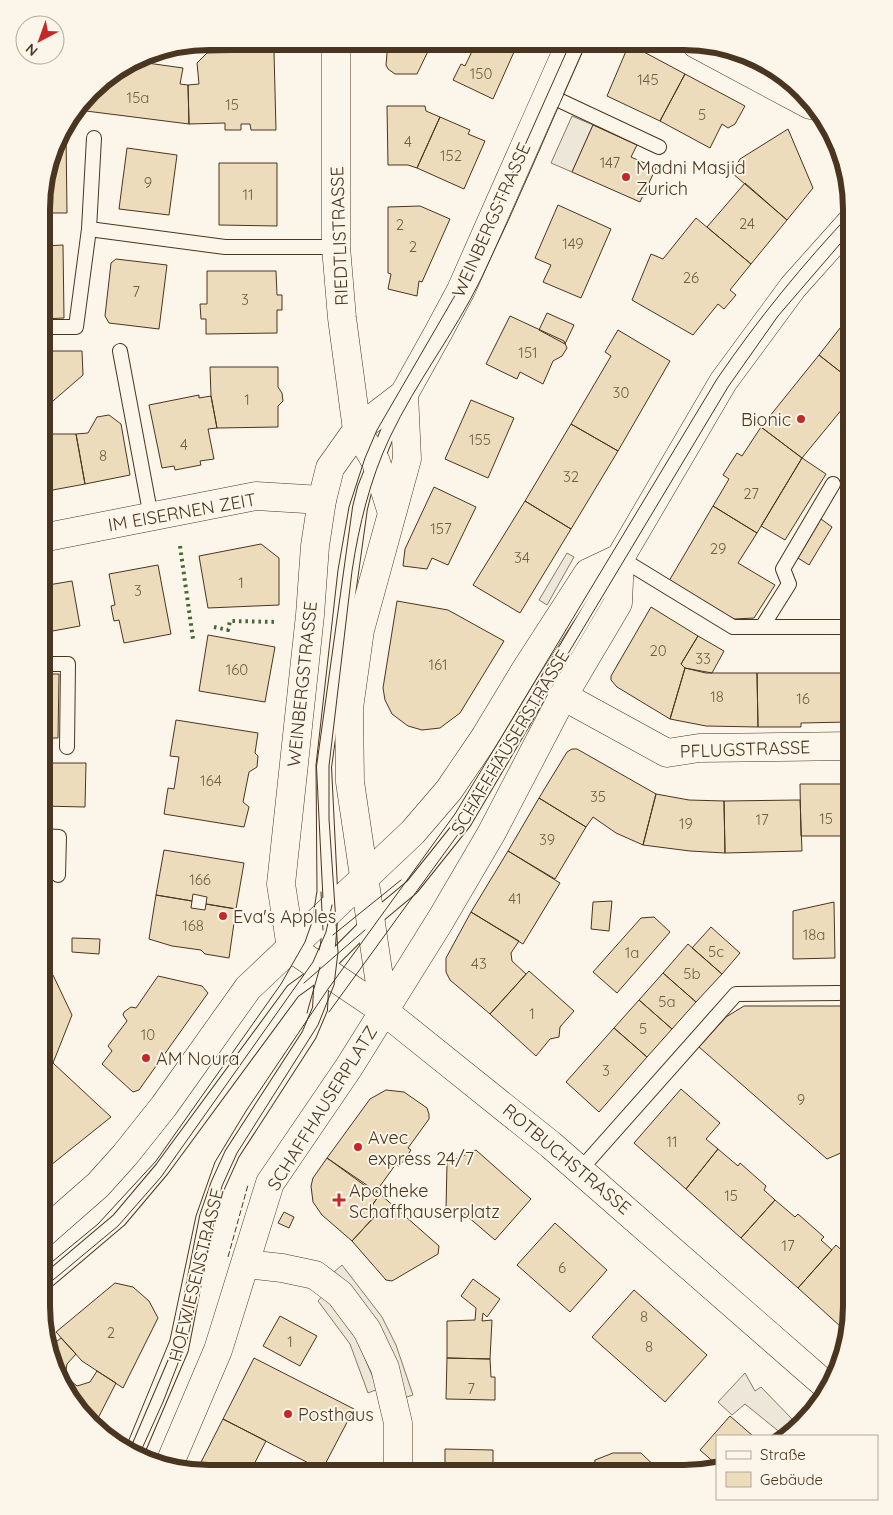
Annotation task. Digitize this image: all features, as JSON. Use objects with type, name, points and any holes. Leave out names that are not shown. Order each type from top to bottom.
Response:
[{"type":"street","name":"RIEDTLISTRASSE","points":[[336,50],[336,247],[357,430]]},
{"type":"street","name":"WEINBERGSTRASSE","points":[[291,948],[281,884],[310,615],[315,546],[322,500],[330,468],[357,430],[404,394],[461,290],[567,50]]},
{"type":"street","points":[[712,52],[800,100]]},
{"type":"street","name":"SCHAFFHAUSERSTRASSE","points":[[384,1011],[491,834],[563,696],[618,603],[620,558],[723,382],[793,287],[843,232]]},
{"type":"street","points":[[384,1011],[350,782],[349,708],[360,630],[407,459],[404,394]]},
{"type":"street","points":[[357,430],[376,462],[392,513]]},
{"type":"street","name":"IM EISERNEN ZEIT","points":[[50,536],[256,496],[322,500]]},
{"type":"street","name":"SCHAFFHAUSERSTRASSE","points":[[291,948],[410,836],[449,790],[485,737],[588,573],[620,558]]},
{"type":"street","name":"PFLUGSTRASSE","points":[[563,696],[667,753],[698,748],[843,746]]},
{"type":"street","points":[[50,1227],[98,1185],[125,1155],[164,1106],[248,988],[291,948]]},
{"type":"street","name":"ROTBUCHSTRASSE","points":[[291,948],[384,1011],[580,1170],[823,1383]]},
{"type":"street","name":"SCHAFFHAUSERPLATZ","points":[[246,1264],[270,1183],[349,1067],[384,1011]]},
{"type":"street","points":[[246,1264],[315,1274],[340,1294],[367,1330],[385,1368],[396,1414],[398,1465]]},
{"type":"street","name":"HOFWIESENSTRASSE","points":[[171,1461],[218,1350],[246,1264]]},
{"type":"lane","points":[[548,95],[659,147]]},
{"type":"lane","points":[[50,327],[76,327],[88,229],[94,138]]},
{"type":"lane","points":[[88,229],[225,247],[336,247]]},
{"type":"lane","points":[[120,351],[151,517]]},
{"type":"lane","name":"WEINBERGSTRASSE","points":[[322,970],[328,945],[331,910],[324,767],[353,552],[365,488],[404,394]]},
{"type":"lane","points":[[357,430],[365,488]]},
{"type":"lane","points":[[762,627],[789,584],[784,569],[833,484]]},
{"type":"lane","points":[[620,558],[733,627],[843,627]]},
{"type":"lane","name":"SCHAFFHAUSERSTRASSE","points":[[50,1278],[119,1220],[162,1169],[277,1010],[293,991],[322,970],[370,922],[412,887],[464,822],[620,558]]},
{"type":"lane","points":[[50,664],[68,664],[67,746]]},
{"type":"lane","points":[[50,836],[59,837],[58,875]]},
{"type":"lane","name":"HOFWIESENSTRASSE","points":[[138,1448],[180,1349],[207,1217],[218,1185],[232,1154],[315,1022],[320,1009],[322,970]]},
{"type":"lane","points":[[580,1170],[736,994],[839,993]]},
{"type":"shaded area","points":[[572,116],[593,125],[572,172],[551,163]]},
{"type":"shaded area","points":[[567,553],[574,557],[547,605],[539,600]]},
{"type":"shaded area","points":[[342,1265],[382,1317],[396,1345],[413,1395],[404,1398],[356,1297],[334,1272]]},
{"type":"shaded area","points":[[324,1294],[357,1340],[378,1389],[368,1393],[350,1344],[318,1301]]},
{"type":"shaded area","points":[[745,1373],[755,1391],[761,1387],[793,1420],[780,1433],[745,1404],[732,1415],[718,1402]]},
{"type":"building","points":[[264,50],[274,52],[276,130],[251,130],[250,124],[241,124],[241,130],[225,130],[225,123],[189,124],[188,85],[199,84],[197,63],[207,53],[258,52]]},
{"type":"building","points":[[387,50],[429,50],[417,74],[395,74],[386,65]]},
{"type":"building","points":[[473,50],[515,50],[493,99],[453,80],[461,64],[465,66]]},
{"type":"building","points":[[626,50],[640,50],[685,74],[660,121],[607,96]]},
{"type":"building","points":[[146,63],[183,68],[180,84],[188,85],[189,124],[84,111],[104,89],[129,71]]},
{"type":"building","points":[[685,74],[745,106],[735,124],[728,128],[722,124],[710,148],[660,121]]},
{"type":"building","points":[[387,106],[425,106],[426,111],[440,117],[417,168],[408,165],[388,165]]},
{"type":"building","points":[[440,117],[470,130],[468,134],[485,141],[464,189],[417,168]]},
{"type":"building","points":[[593,125],[637,145],[631,157],[656,168],[640,202],[572,172]]},
{"type":"building","points":[[788,129],[813,188],[787,220],[732,173],[740,159]]},
{"type":"building","points":[[66,139],[67,213],[50,213],[53,178],[58,158]]},
{"type":"building","points":[[127,148],[177,155],[169,215],[119,209]]},
{"type":"building","points":[[219,163],[277,163],[277,226],[219,225]]},
{"type":"building","points":[[745,183],[787,220],[751,264],[707,227]]},
{"type":"building","points":[[558,205],[611,229],[581,298],[543,282],[551,265],[535,258]]},
{"type":"building","points":[[420,206],[450,219],[422,282],[419,281],[417,296],[388,289],[391,274],[388,273],[388,207]]},
{"type":"building","points":[[696,218],[751,264],[730,290],[736,295],[724,309],[718,304],[693,335],[632,300],[651,254],[663,259]]},
{"type":"building","points":[[63,245],[64,318],[50,319],[50,246]]},
{"type":"building","points":[[116,259],[167,265],[159,329],[109,323],[105,316],[111,263]]},
{"type":"building","points":[[207,271],[276,271],[277,295],[282,295],[282,310],[277,310],[277,333],[206,334],[206,319],[201,319],[200,304],[207,304]]},
{"type":"building","points":[[547,313],[574,325],[565,344],[539,330]]},
{"type":"building","points":[[510,316],[564,341],[567,348],[562,356],[553,361],[543,384],[520,372],[517,379],[486,364]]},
{"type":"building","points":[[843,324],[843,374],[819,355]]},
{"type":"building","points":[[618,330],[670,361],[618,451],[571,424],[611,356],[605,352]]},
{"type":"building","points":[[50,351],[82,351],[83,375],[53,401],[50,401]]},
{"type":"building","points":[[819,355],[843,374],[843,408],[802,458],[761,427]]},
{"type":"building","points":[[210,367],[278,367],[278,387],[282,393],[283,401],[278,406],[278,427],[217,428],[211,396]]},
{"type":"building","points":[[199,395],[199,398],[211,396],[217,428],[208,429],[214,459],[200,461],[201,465],[175,470],[174,466],[162,468],[149,405]]},
{"type":"building","points":[[471,400],[514,418],[488,478],[445,459]]},
{"type":"building","points":[[109,415],[121,424],[130,475],[85,484],[76,434],[88,433],[97,417]]},
{"type":"building","points":[[571,424],[618,451],[571,529],[525,501]]},
{"type":"building","points":[[761,427],[802,458],[757,533],[713,506],[729,479],[723,475],[737,453],[742,456]]},
{"type":"building","points":[[50,434],[76,434],[85,484],[50,491]]},
{"type":"building","points":[[802,458],[826,474],[785,540],[761,526]]},
{"type":"building","points":[[434,487],[476,507],[448,565],[432,558],[427,569],[403,566],[405,549]]},
{"type":"building","points":[[525,501],[571,529],[520,613],[473,585]]},
{"type":"building","points":[[713,506],[757,533],[738,563],[775,585],[754,618],[734,619],[669,581]]},
{"type":"building","points":[[821,519],[832,527],[809,565],[798,558]]},
{"type":"building","points":[[261,544],[279,558],[279,605],[208,608],[199,556]]},
{"type":"building","points":[[158,565],[171,634],[124,643],[119,620],[114,621],[111,606],[115,605],[109,574]]},
{"type":"building","points":[[72,581],[80,626],[50,631],[50,585]]},
{"type":"building","points":[[397,601],[448,610],[504,641],[460,713],[440,728],[422,730],[408,726],[392,714],[385,700],[383,688]]},
{"type":"building","points":[[651,607],[698,636],[681,664],[685,668],[670,719],[617,687],[611,680],[611,676]]},
{"type":"building","points":[[208,635],[275,647],[265,702],[199,691]]},
{"type":"building","points":[[698,636],[724,651],[712,673],[685,668],[681,664]]},
{"type":"building","points":[[685,668],[706,673],[757,673],[758,727],[706,726],[670,719]]},
{"type":"building","points":[[757,673],[843,673],[843,722],[801,723],[801,727],[758,727]]},
{"type":"building","points":[[50,674],[59,674],[58,738],[50,738]]},
{"type":"building","points":[[176,720],[258,733],[255,753],[258,756],[257,767],[249,772],[243,802],[249,807],[244,827],[164,814],[168,788],[174,789],[179,757],[170,756]]},
{"type":"building","points":[[577,749],[656,794],[643,845],[616,833],[593,817],[586,827],[539,798],[567,752]]},
{"type":"building","points":[[50,763],[86,763],[85,807],[50,806]]},
{"type":"building","points":[[800,784],[843,784],[843,836],[801,836]]},
{"type":"building","points":[[656,794],[689,800],[724,801],[725,853],[643,845]]},
{"type":"building","points":[[539,798],[586,827],[555,879],[508,851]]},
{"type":"building","points":[[800,800],[802,851],[725,853],[724,801]]},
{"type":"building","points":[[50,844],[51,844],[50,868]]},
{"type":"building","points":[[164,850],[244,863],[236,909],[206,904],[207,897],[193,894],[192,901],[156,895]]},
{"type":"building","points":[[508,851],[560,883],[523,944],[471,912]]},
{"type":"building","points":[[156,895],[192,901],[191,908],[205,910],[206,904],[236,909],[229,958],[205,954],[201,950],[172,946],[149,939]]},
{"type":"building","points":[[612,901],[609,931],[591,929],[593,902]]},
{"type":"building","points":[[834,902],[835,958],[793,959],[793,911]]},
{"type":"building","points":[[471,912],[519,941],[511,953],[512,961],[526,974],[490,1014],[450,980],[446,972],[446,958]]},
{"type":"building","points":[[654,917],[670,932],[617,993],[593,972],[641,918]]},
{"type":"building","points":[[711,927],[740,953],[722,974],[692,948]]},
{"type":"building","points":[[72,938],[100,939],[99,954],[72,952]]},
{"type":"building","points":[[688,944],[722,974],[696,1002],[663,973]]},
{"type":"building","points":[[529,971],[574,1011],[560,1027],[559,1037],[550,1039],[536,1056],[490,1014]]},
{"type":"building","points":[[663,973],[696,1002],[672,1029],[639,1000]]},
{"type":"building","points":[[50,975],[53,975],[72,1015],[53,1063],[50,1063]]},
{"type":"building","points":[[158,976],[202,986],[208,993],[139,1090],[133,1092],[102,1064],[112,1051],[108,1046],[127,1021],[123,1015],[124,1012],[131,1007],[136,1008]]},
{"type":"building","points":[[639,1000],[672,1029],[647,1057],[614,1028]]},
{"type":"building","points":[[744,1006],[843,1006],[843,1152],[827,1159],[699,1047],[726,1017]]},
{"type":"building","points":[[614,1028],[647,1057],[599,1112],[566,1082]]},
{"type":"building","points":[[50,1063],[53,1063],[111,1117],[50,1166]]},
{"type":"building","points":[[681,1089],[720,1123],[706,1139],[718,1149],[686,1189],[634,1143]]},
{"type":"building","points":[[386,1090],[404,1092],[427,1108],[429,1119],[408,1148],[411,1150],[399,1167],[396,1164],[375,1193],[327,1158],[370,1099]]},
{"type":"building","points":[[718,1149],[738,1166],[740,1163],[766,1186],[764,1190],[775,1200],[741,1238],[686,1189]]},
{"type":"building","points":[[476,1150],[531,1199],[495,1240],[460,1210],[446,1210],[447,1163]]},
{"type":"building","points":[[327,1158],[380,1194],[371,1207],[376,1213],[375,1216],[352,1241],[322,1215],[313,1202],[311,1186],[313,1178]]},
{"type":"building","points":[[380,1194],[439,1246],[438,1254],[392,1281],[386,1280],[352,1241],[375,1216],[376,1213],[371,1207]]},
{"type":"building","points":[[775,1200],[795,1217],[798,1214],[824,1237],[821,1240],[832,1250],[798,1288],[741,1238]]},
{"type":"building","points":[[284,1212],[294,1217],[289,1228],[278,1223]]},
{"type":"building","points":[[555,1223],[607,1270],[570,1312],[517,1265]]},
{"type":"building","points":[[836,1245],[843,1252],[843,1317],[840,1326],[798,1288]]},
{"type":"building","points":[[473,1279],[500,1299],[487,1317],[483,1313],[482,1321],[492,1320],[490,1359],[447,1358],[447,1321],[475,1320],[476,1308],[461,1296]]},
{"type":"building","points":[[115,1283],[133,1287],[149,1301],[158,1318],[123,1388],[82,1361],[56,1332]]},
{"type":"building","points":[[634,1290],[707,1355],[665,1402],[592,1337]]},
{"type":"building","points":[[280,1316],[317,1336],[300,1366],[263,1346]]},
{"type":"building","points":[[61,1338],[76,1354],[67,1364],[65,1374],[58,1357],[54,1343]]},
{"type":"building","name":"Posthaus","points":[[254,1358],[354,1409],[325,1465],[312,1465],[223,1419]]},
{"type":"building","points":[[447,1358],[490,1359],[491,1377],[495,1377],[495,1400],[446,1399]]},
{"type":"building","points":[[97,1371],[116,1383],[97,1420],[83,1403],[67,1378],[77,1386],[90,1382]]},
{"type":"building","points":[[730,1416],[752,1435],[716,1435],[716,1462],[714,1462],[700,1450]]},
{"type":"building","points":[[223,1419],[266,1441],[254,1465],[200,1465]]},
{"type":"building","points":[[445,1449],[493,1450],[493,1465],[445,1465]]},
{"type":"building","points":[[613,1453],[641,1453],[654,1465],[595,1465],[595,1460]]},
{"type":"tram line","points":[[50,1264],[98,1224],[156,1161],[281,984],[305,942],[312,922],[317,891],[316,765],[338,570],[349,507],[365,458],[377,430],[468,273],[567,50]]},
{"type":"tram line","points":[[141,1450],[163,1402],[187,1340],[222,1186],[237,1153],[318,1025],[334,985],[338,952],[329,819],[329,766],[352,571],[362,519],[371,486],[383,453],[400,417],[481,279],[583,50]]},
{"type":"tram line","points":[[128,1443],[170,1340],[196,1216],[215,1162],[246,1111],[328,989],[455,814],[717,379],[748,335],[782,292],[843,222]]},
{"type":"tram line","points":[[329,1012],[467,822],[728,387],[778,316],[843,240]]},
{"type":"tram line","points":[[333,935],[401,880]]},
{"type":"tram line","points":[[321,892],[323,930]]},
{"type":"tram line","points":[[50,1283],[118,1226],[161,1177],[313,962],[326,932],[332,905]]},
{"type":"tram line","points":[[304,983],[365,930]]},
{"type":"tram line","points":[[307,1013],[320,967]]},
{"type":"hedge","points":[[180,546],[193,639]]},
{"type":"hedge","points":[[214,627],[228,630],[230,621],[278,622]]},
{"type":"fence","points":[[228,1257],[248,1185]]},
{"type":"place","name":"Madni Masjid Zurich","points":[[626,177]]},
{"type":"place","name":"Bionic","points":[[801,419]]},
{"type":"place","name":"Eva's Apples","points":[[223,916]]},
{"type":"place","name":"AM Noura","points":[[146,1058]]},
{"type":"place","name":"Avec express 24/7","points":[[358,1147]]},
{"type":"place","name":"Apotheke Schaffhauserplatz","points":[[339,1200]]},
{"type":"place","name":"Posthaus","points":[[288,1414]]}]
